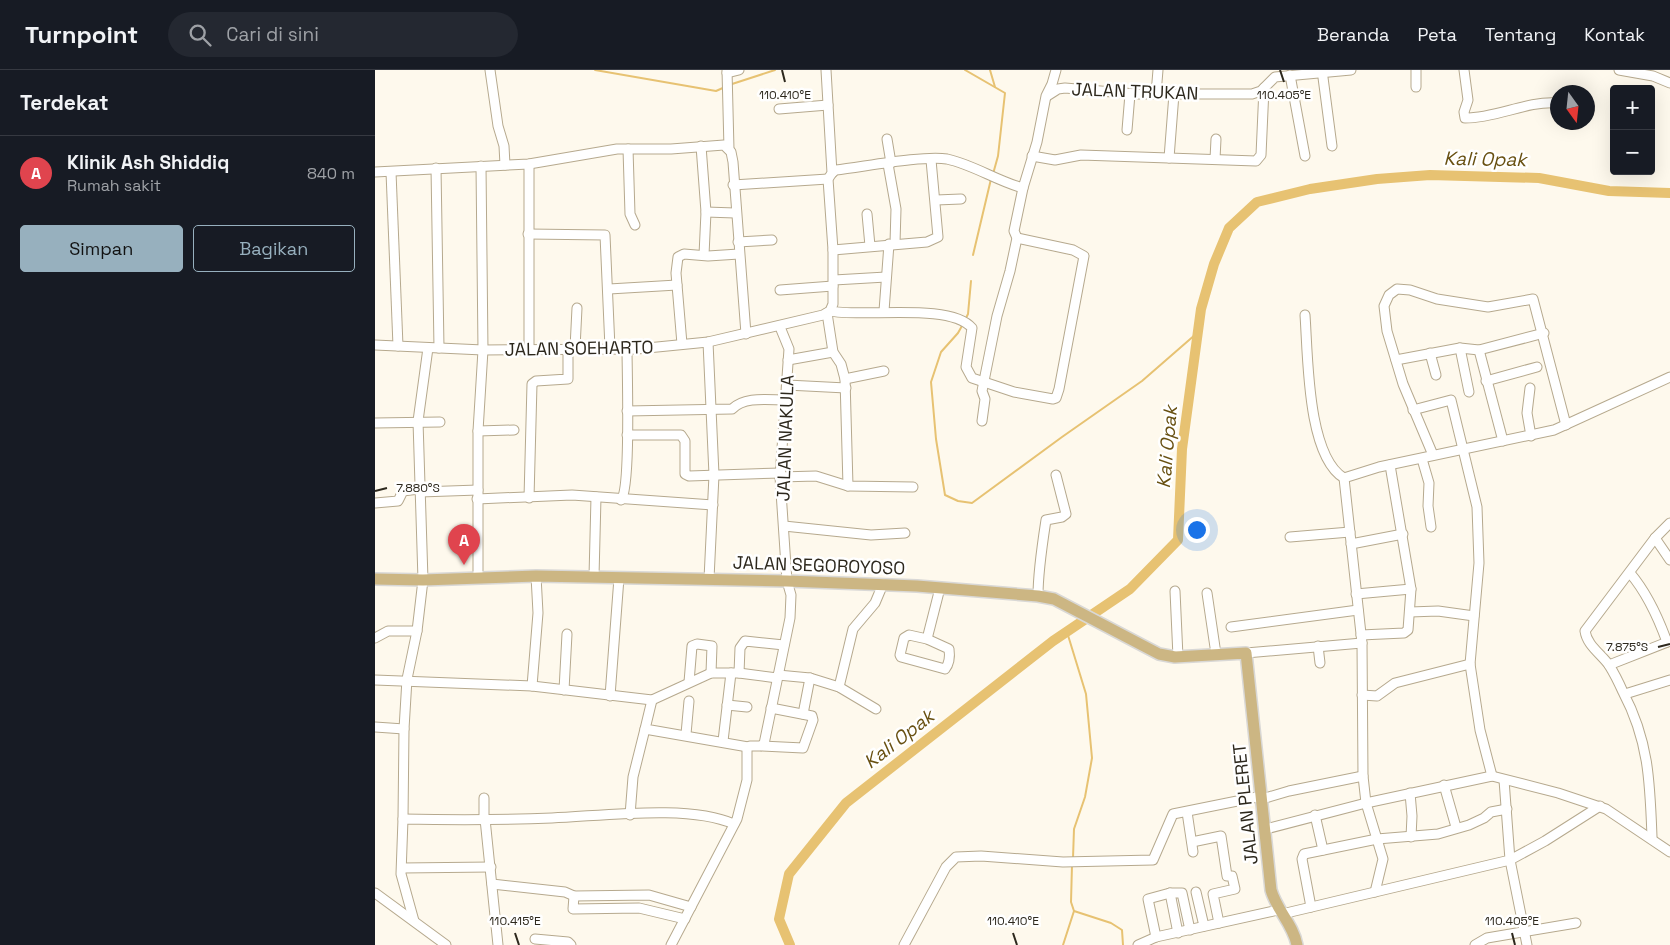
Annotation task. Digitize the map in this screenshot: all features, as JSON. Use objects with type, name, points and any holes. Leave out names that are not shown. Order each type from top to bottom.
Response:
[{"type":"main road","name":"JALAN SEGOROYOSO","points":[[375,579],[423,580],[536,576],[709,579],[883,584],[1038,596],[1054,599],[1159,654],[1178,657],[1246,653]]},
{"type":"main road","name":"JALAN PLERET","points":[[1246,653],[1271,890],[1283,916],[1295,934],[1297,945]]},
{"type":"street","points":[[490,70],[498,126],[504,146],[505,165]]},
{"type":"street","points":[[739,70],[727,73],[729,149],[733,162],[737,242],[746,334]]},
{"type":"street","points":[[826,70],[833,250],[833,304],[828,312],[833,352],[841,364],[846,384],[848,486]]},
{"type":"street","points":[[1047,96],[1056,70]]},
{"type":"street","points":[[1156,94],[1158,70]]},
{"type":"street","points":[[1032,156],[1055,160],[1081,155],[1255,161],[1259,159],[1265,116],[1264,88],[1275,77],[1323,71],[1351,70]]},
{"type":"street","points":[[1416,70],[1416,86]]},
{"type":"street","points":[[1464,70],[1468,100],[1464,112],[1465,118],[1503,113],[1516,106],[1550,104]]},
{"type":"street","points":[[1619,70],[1653,76],[1670,83]]},
{"type":"street","points":[[1323,71],[1333,146]]},
{"type":"street","points":[[1290,75],[1305,156]]},
{"type":"street","name":"JALAN TRUKAN","points":[[982,420],[984,383],[997,316],[1017,238],[1014,231],[1047,96],[1057,89],[1065,88],[1130,94],[1255,94],[1264,88]]},
{"type":"street","points":[[1127,130],[1130,94]]},
{"type":"street","points":[[1169,158],[1174,94]]},
{"type":"street","points":[[779,109],[828,105]]},
{"type":"street","points":[[884,311],[886,277],[896,209],[887,138]]},
{"type":"street","points":[[1215,159],[1216,139]]},
{"type":"street","points":[[375,172],[529,164],[628,149],[724,145],[729,149]]},
{"type":"street","points":[[701,146],[706,212],[704,255]]},
{"type":"street","points":[[628,149],[630,214],[635,225]]},
{"type":"street","points":[[733,186],[830,176],[836,170],[889,163],[944,159],[978,170],[1005,183],[1023,188]]},
{"type":"street","points":[[833,250],[892,243],[927,242],[938,237],[931,160]]},
{"type":"street","points":[[529,164],[529,349]]},
{"type":"street","points":[[478,578],[478,431],[483,350],[481,166]]},
{"type":"street","points":[[436,168],[439,348]]},
{"type":"street","points":[[391,172],[398,346]]},
{"type":"street","points":[[936,200],[961,199]]},
{"type":"street","points":[[706,212],[735,213]]},
{"type":"street","points":[[867,214],[870,246]]},
{"type":"street","points":[[528,234],[605,235],[609,289],[610,348]]},
{"type":"street","points":[[984,383],[1047,400],[1056,398],[1059,389],[1084,256],[1073,250],[1017,238]]},
{"type":"street","points":[[737,242],[771,240]]},
{"type":"street","points":[[682,344],[676,270],[678,257],[684,254],[739,254]]},
{"type":"street","points":[[780,290],[886,277]]},
{"type":"street","points":[[609,289],[677,285]]},
{"type":"street","points":[[1433,455],[1413,410],[1387,331],[1383,306],[1389,295],[1397,289],[1410,290],[1437,299],[1488,307],[1531,298],[1536,305],[1544,333],[1566,425]]},
{"type":"street","points":[[529,498],[532,384],[536,381],[568,379],[577,308]]},
{"type":"street","name":"JALAN SOEHARTO","points":[[375,346],[483,350],[627,349],[708,342],[780,326],[828,312],[884,311],[937,315],[970,326],[972,331],[966,367],[972,378],[984,383]]},
{"type":"street","points":[[1305,315],[1311,400],[1315,424],[1331,469],[1344,478],[1361,639],[1363,776],[1366,803],[1383,859],[1375,892]]},
{"type":"street","name":"JALAN NAKULA","points":[[763,746],[791,602],[787,581],[781,475],[789,349],[780,326]]},
{"type":"street","points":[[1396,360],[1460,348],[1479,350],[1544,333]]},
{"type":"street","points":[[708,342],[713,410],[713,505],[709,579]]},
{"type":"street","points":[[414,922],[401,868],[404,729],[407,680],[417,632],[423,580],[418,421],[428,348]]},
{"type":"street","points":[[1460,348],[1469,392]]},
{"type":"street","points":[[621,500],[625,493],[627,349]]},
{"type":"street","points":[[1479,350],[1503,441]]},
{"type":"street","points":[[789,360],[833,352]]},
{"type":"street","points":[[1430,353],[1436,376]]},
{"type":"street","points":[[1486,381],[1537,367]]},
{"type":"street","points":[[787,385],[846,384],[885,371]]},
{"type":"street","points":[[1344,478],[1433,455],[1531,436],[1566,425],[1670,377]]},
{"type":"street","points":[[1530,388],[1527,413],[1531,436]]},
{"type":"street","points":[[627,411],[732,409],[737,404],[745,401],[786,400]]},
{"type":"street","points":[[1413,410],[1451,400],[1477,507],[1479,563],[1470,664],[1479,730],[1492,776]]},
{"type":"street","points":[[375,423],[440,422]]},
{"type":"street","points":[[478,431],[514,430]]},
{"type":"street","points":[[627,435],[681,435],[685,441],[687,475],[816,476],[848,486],[913,487]]},
{"type":"street","points":[[1422,459],[1429,483],[1428,506],[1431,527]]},
{"type":"street","points":[[1246,653],[1318,646],[1406,633],[1410,612],[1411,589],[1403,534],[1389,465]]},
{"type":"street","points":[[1038,596],[1039,568],[1044,548],[1046,520],[1062,517],[1066,514],[1056,475]]},
{"type":"street","points":[[375,502],[398,501],[403,491],[478,490]]},
{"type":"street","points":[[477,500],[572,495],[621,500],[713,505]]},
{"type":"street","points":[[594,577],[596,497]]},
{"type":"street","points":[[1652,838],[1648,761],[1644,742],[1625,694],[1609,665],[1589,643],[1585,630],[1655,538],[1670,523]]},
{"type":"street","points":[[784,526],[871,535],[905,533]]},
{"type":"street","points":[[1290,537],[1350,532]]},
{"type":"street","points":[[1351,544],[1403,534]]},
{"type":"street","points":[[1655,538],[1670,560]]},
{"type":"street","points":[[1609,665],[1668,641],[1640,584],[1630,573]]},
{"type":"street","points":[[532,686],[538,613],[536,576]]},
{"type":"street","points":[[610,696],[619,578]]},
{"type":"street","points":[[839,687],[853,629],[875,603],[883,584]]},
{"type":"street","points":[[927,639],[940,588]]},
{"type":"street","points":[[1357,594],[1411,589]]},
{"type":"street","points":[[1175,591],[1178,657]]},
{"type":"street","points":[[1207,593],[1215,654]]},
{"type":"street","points":[[1231,627],[1358,610]]},
{"type":"street","points":[[1410,612],[1437,610],[1473,616]]},
{"type":"street","points":[[375,638],[388,631],[417,632]]},
{"type":"street","points":[[564,690],[567,634]]},
{"type":"street","points":[[909,636],[927,639],[949,649],[950,657],[945,668],[899,655],[904,638],[909,636]]},
{"type":"street","points":[[723,741],[727,705],[740,648],[745,641],[784,645]]},
{"type":"street","points":[[689,682],[692,646],[697,644],[712,646],[711,673]]},
{"type":"street","points":[[1318,646],[1319,663]]},
{"type":"street","points":[[1362,695],[1377,696],[1395,683],[1470,664]]},
{"type":"street","points":[[375,680],[532,686],[652,700],[711,673],[735,673],[810,678],[839,687],[876,709]]},
{"type":"street","points":[[803,714],[810,678]]},
{"type":"street","points":[[1625,694],[1670,680]]},
{"type":"street","points":[[631,814],[633,777],[652,700]]},
{"type":"street","points":[[686,734],[689,701]]},
{"type":"street","points":[[727,705],[747,707]]},
{"type":"street","points":[[645,729],[686,734],[748,746],[803,748],[813,718],[803,714],[771,708]]},
{"type":"street","points":[[375,727],[404,729]]},
{"type":"street","points":[[671,945],[739,812],[747,780],[748,746]]},
{"type":"street","points":[[904,945],[946,867],[956,857],[981,856],[1063,862],[1153,860],[1173,814],[1178,812],[1187,812],[1363,776]]},
{"type":"street","points":[[1266,829],[1366,803],[1492,776],[1559,793],[1599,806],[1652,838],[1670,852]]},
{"type":"street","points":[[1504,780],[1510,860],[1527,945]]},
{"type":"street","points":[[1444,786],[1456,827]]},
{"type":"street","points":[[1410,793],[1411,837]]},
{"type":"street","points":[[483,798],[498,945]]},
{"type":"street","points":[[1138,945],[1156,936],[1178,933],[1219,923],[1283,916],[1299,909],[1510,860],[1545,841],[1599,806]]},
{"type":"street","points":[[1311,907],[1302,857],[1304,854],[1377,840],[1438,834],[1456,827],[1469,825],[1484,818],[1491,812],[1507,809]]},
{"type":"street","points":[[1187,812],[1193,847],[1221,836],[1227,876],[1233,876],[1235,889],[1213,894],[1219,923]]},
{"type":"street","points":[[403,819],[704,814],[734,824]]},
{"type":"street","points":[[1315,815],[1323,850]]},
{"type":"street","points":[[401,868],[491,867]]},
{"type":"street","points":[[493,884],[565,892],[575,896],[649,895],[691,907]]},
{"type":"street","points":[[1196,892],[1204,926]]},
{"type":"street","points":[[375,893],[446,945]]},
{"type":"street","points":[[1156,936],[1148,900],[1170,893],[1182,893],[1190,930]]},
{"type":"street","points":[[1170,893],[1178,933]]},
{"type":"street","points":[[575,896],[573,909],[639,908],[685,919]]},
{"type":"street","points":[[1475,945],[1525,932],[1575,923]]},
{"type":"street","points":[[535,940],[568,942],[571,945]]},
{"type":"waterway","points":[[595,70],[716,91],[725,87]]},
{"type":"waterway","points":[[729,85],[775,70]]},
{"type":"waterway","points":[[965,70],[1005,93],[998,156],[993,174]]},
{"type":"waterway","points":[[990,70],[995,87]]},
{"type":"waterway","name":"Kali Opak","points":[[790,945],[779,919],[789,874],[846,803],[1053,641],[1130,589],[1178,540],[1182,449],[1201,309],[1214,264],[1229,228],[1257,202],[1310,189],[1377,179],[1430,175],[1539,178],[1609,191],[1670,193]]},
{"type":"waterway","points":[[973,255],[991,179]]},
{"type":"waterway","points":[[965,320],[968,314],[971,281]]},
{"type":"waterway","points":[[963,324],[958,333],[941,352],[931,382],[936,439],[945,495],[958,501],[972,503],[1142,381],[1196,334]]},
{"type":"waterway","points":[[1067,632],[1086,694],[1092,758],[1085,797],[1074,829],[1073,858]]},
{"type":"waterway","points":[[1063,945],[1074,911],[1071,902],[1072,865]]},
{"type":"waterway","points":[[1074,911],[1111,923],[1122,930],[1123,945]]},
{"type":"place","name":"Klinik Ash Shiddiq","points":[[464,565]]}]
